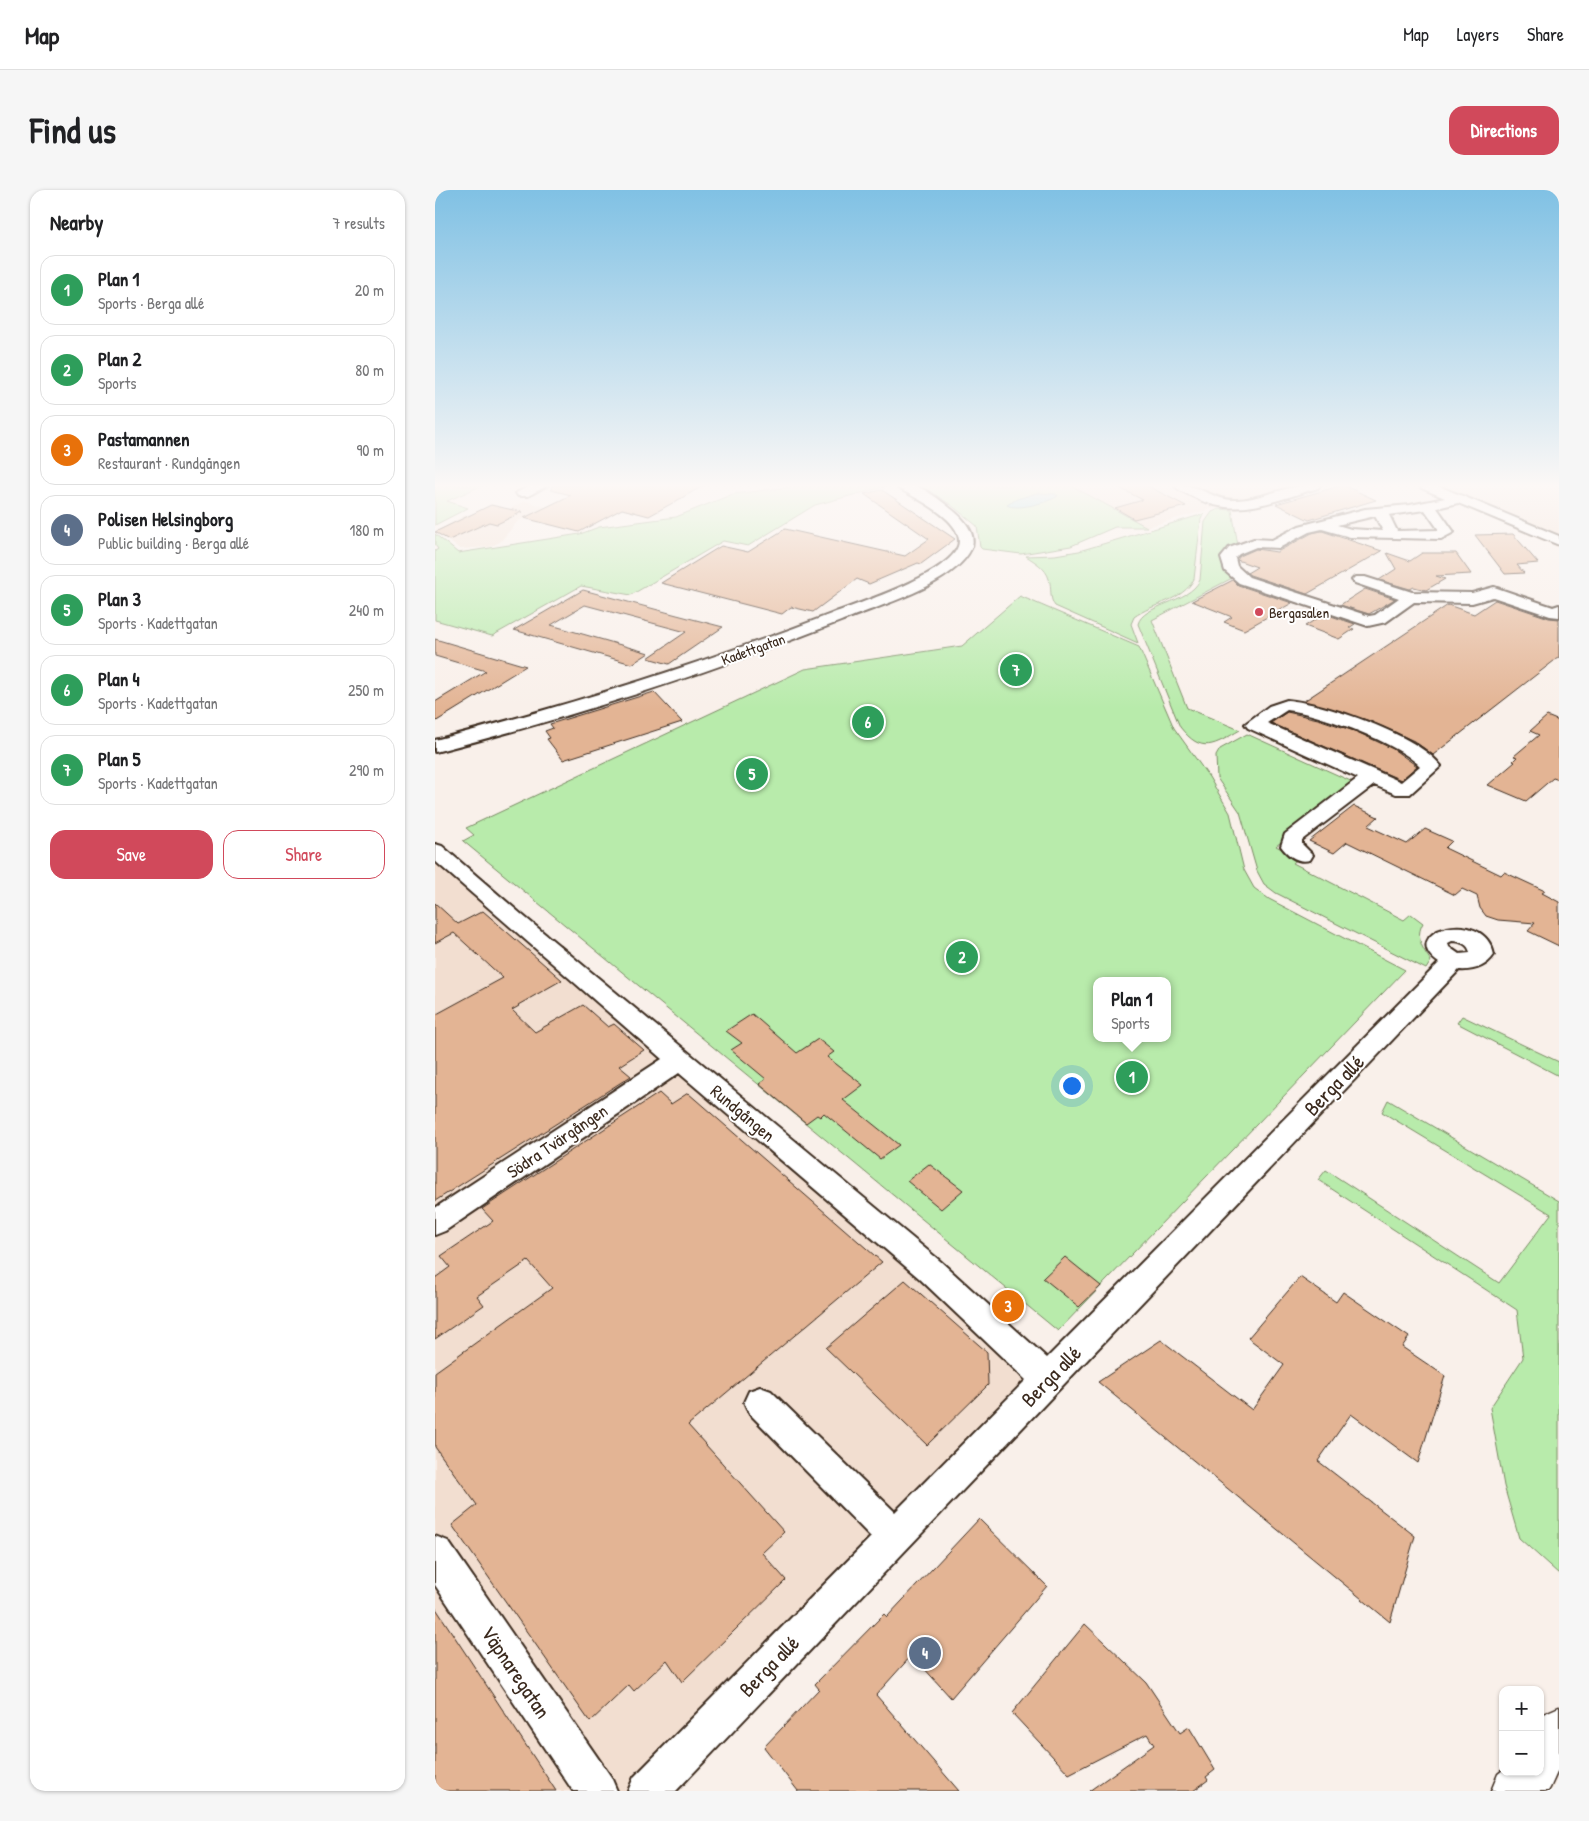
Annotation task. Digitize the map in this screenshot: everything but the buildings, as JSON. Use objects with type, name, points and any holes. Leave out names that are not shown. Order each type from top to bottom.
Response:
[{"type":"highway","points":[[1544,1750],[1559,1730]]},
{"type":"highway","points":[[1544,1762],[1559,1747]]},
{"type":"highway","points":[[1514,1791],[1524,1776]]},
{"type":"highway","points":[[1514,1791],[1529,1776]]},
{"type":"street","name":"Kadettgatan","points":[[435,746],[606,699],[692,671],[806,630],[940,572],[954,560]]},
{"type":"street","points":[[1228,560],[1230,568],[1245,580],[1368,621],[1379,619],[1411,597]]},
{"type":"street","points":[[1360,580],[1411,597],[1472,598],[1494,592],[1556,613],[1559,610]]},
{"type":"street","points":[[1286,704],[1308,707],[1390,739],[1427,758],[1431,766],[1403,790],[1372,778],[1291,740],[1254,724],[1286,704]]},
{"type":"street","points":[[1303,855],[1291,846],[1293,838],[1372,778]]},
{"type":"street","name":"Rundgången","points":[[438,857],[929,1269],[1047,1379]]},
{"type":"street","name":"Berga allé","points":[[648,1791],[1454,961]]},
{"type":"street","name":"Södra Tvärgången","points":[[446,1215],[679,1060]]},
{"type":"street","points":[[760,1402],[895,1536]]},
{"type":"street","name":"Väpnaregatan","points":[[435,1554],[597,1791]]},
{"type":"shaded area","points":[[435,858],[1041,1379],[636,1791],[435,1791]]},
{"type":"green space","points":[[435,560],[691,560],[631,595],[581,586],[492,636],[435,620]]},
{"type":"green space","points":[[1031,560],[1196,560],[1194,579],[1183,592],[1134,617],[1131,624],[1138,643],[1055,606],[1052,600],[1048,575]]},
{"type":"green space","points":[[1202,560],[1221,560],[1225,570],[1234,577],[1152,620],[1187,708],[1240,730],[1223,740],[1209,745],[1195,741],[1180,727],[1138,624],[1148,612],[1186,594],[1200,580]]},
{"type":"green space","points":[[1020,596],[1139,647],[1174,728],[1209,777],[1230,813],[1244,870],[1254,888],[1269,899],[1405,970],[1058,1331],[463,841],[474,835],[466,828],[805,669],[962,646]]},
{"type":"green space","points":[[1247,734],[1355,783],[1276,846],[1299,858],[1293,863],[1404,920],[1411,914],[1423,923],[1420,938],[1422,947],[1431,961],[1426,969],[1276,893],[1264,884],[1257,871],[1240,812],[1217,778],[1216,756],[1220,749]]},
{"type":"green space","points":[[1462,1016],[1559,1062],[1559,1076],[1457,1023]]},
{"type":"green space","points":[[1388,1100],[1559,1201],[1559,1574],[1519,1538],[1504,1486],[1490,1408],[1523,1358],[1517,1310],[1318,1180],[1326,1170],[1499,1283],[1551,1214],[1382,1112]]},
{"type":"place","name":"Bergasalen","points":[[1259,612]]},
{"type":"place","name":"Plan 5","points":[[1016,670]]},
{"type":"place","name":"Plan 4","points":[[868,722]]},
{"type":"place","name":"Plan 3","points":[[752,774]]},
{"type":"place","name":"Plan 2","points":[[962,957]]},
{"type":"place","name":"Plan 1","points":[[1132,1077]]},
{"type":"place","name":"Pastamannen","points":[[1008,1306]]},
{"type":"place","name":"Polisen Helsingborg","points":[[925,1653]]}]
